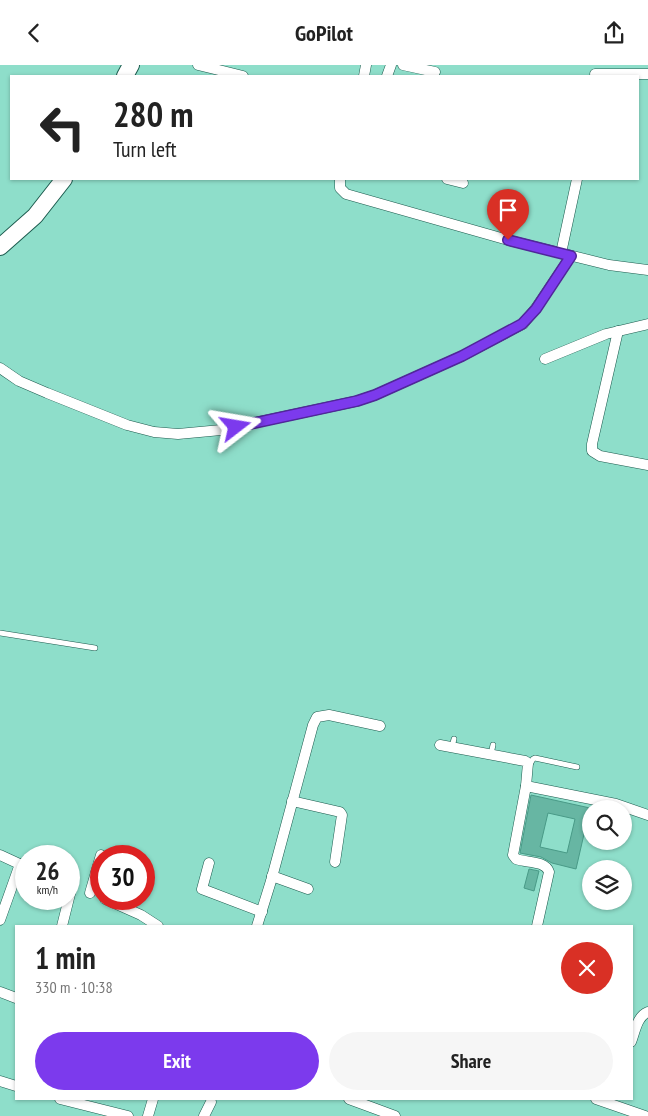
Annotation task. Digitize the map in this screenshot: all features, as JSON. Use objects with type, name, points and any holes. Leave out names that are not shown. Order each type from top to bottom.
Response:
[{"type":"main road","points":[[0,247],[35,217],[63,180]]},
{"type":"street","points":[[198,65],[239,75]]},
{"type":"street","points":[[403,65],[435,73]]},
{"type":"street","points":[[595,72],[648,74]]},
{"type":"street","points":[[340,180],[340,188],[346,194],[566,255],[609,265],[648,270]]},
{"type":"street","points":[[451,180],[463,183]]},
{"type":"street","points":[[0,368],[19,381],[127,425],[154,432],[178,434],[221,430],[357,401],[375,395],[462,356],[522,324],[536,309],[566,255],[577,180]]},
{"type":"street","points":[[545,359],[585,341],[648,324]]},
{"type":"street","points":[[618,331],[592,451],[600,456],[648,465]]},
{"type":"street","points":[[257,925],[313,725],[317,717],[329,715],[380,727]]},
{"type":"street","points":[[440,745],[453,743],[492,749],[525,761],[529,766],[513,855],[516,859],[522,861],[544,865],[549,872],[541,887],[537,925]]},
{"type":"street","points":[[526,786],[616,804],[648,815]]},
{"type":"street","points":[[292,801],[340,812],[342,815],[335,862]]},
{"type":"street","points":[[0,855],[15,862]]},
{"type":"street","points":[[209,863],[202,889],[262,912]]},
{"type":"street","points":[[272,876],[308,889]]},
{"type":"street","points":[[0,920],[15,884]]},
{"type":"street","points":[[80,889],[90,893]]},
{"type":"street","points":[[62,925],[66,910]]},
{"type":"street","points":[[130,910],[156,925]]},
{"type":"street","points":[[0,993],[15,998]]},
{"type":"street","points":[[633,1037],[640,1018],[644,1013],[648,1012]]},
{"type":"street","points":[[0,1081],[15,1087]]},
{"type":"street","points":[[64,1100],[128,1116]]},
{"type":"street","points":[[148,1116],[153,1100]]},
{"type":"street","points":[[353,1100],[396,1116]]},
{"type":"street","points":[[610,1101],[645,1116]]},
{"type":"street","points":[[204,1116],[210,1102]]},
{"type":"lane","points":[[0,633],[95,648]]},
{"type":"lane","points":[[529,766],[535,758],[577,767]]},
{"type":"building","points":[[531,795],[582,806],[582,843],[576,869],[552,863],[541,857],[520,853]],"holes":[[[548,813],[575,819],[567,853],[540,847]]]},
{"type":"building","points":[[529,869],[539,871],[534,891],[524,888]]},
{"type":"route","points":[[236,427],[264,419],[338,406],[375,395],[462,356],[522,324],[536,309],[571,256],[508,240]]}]
